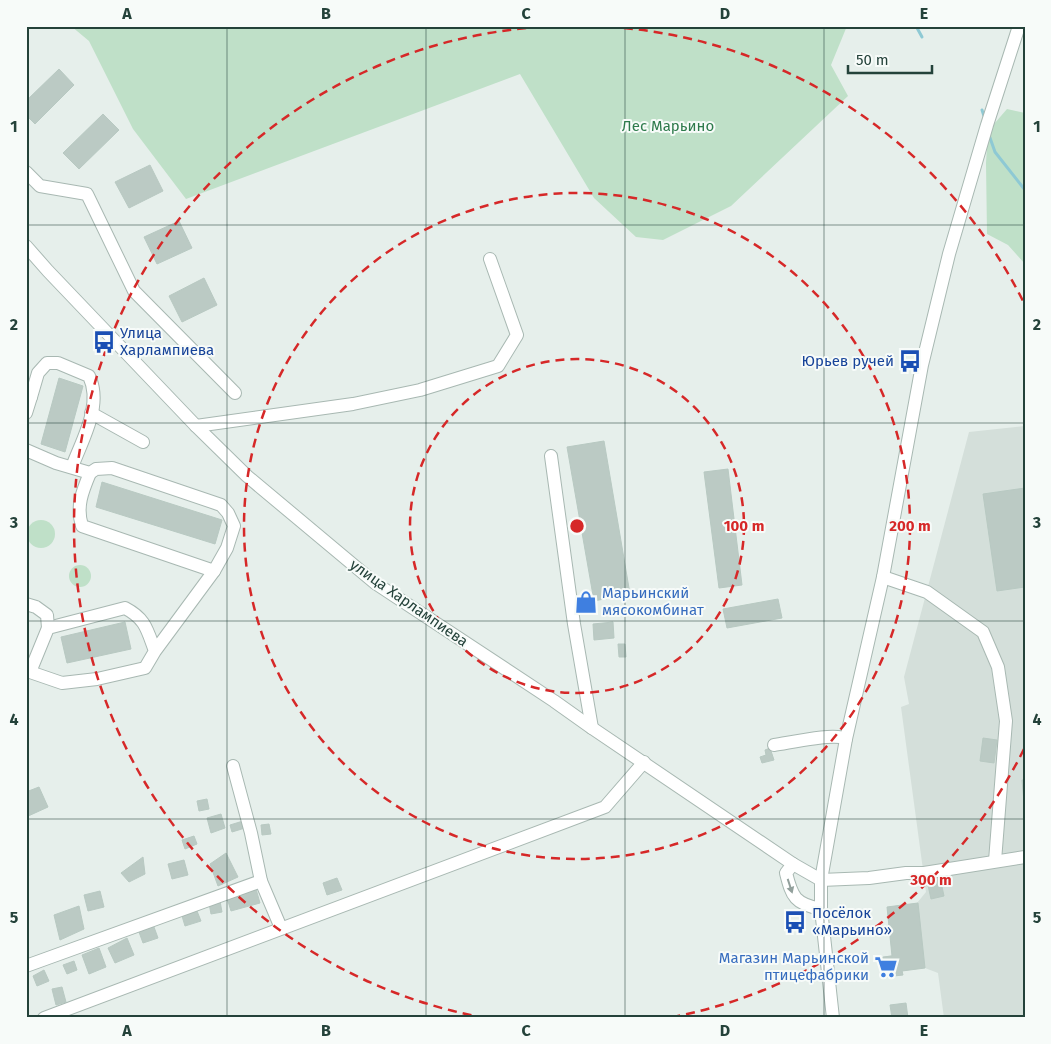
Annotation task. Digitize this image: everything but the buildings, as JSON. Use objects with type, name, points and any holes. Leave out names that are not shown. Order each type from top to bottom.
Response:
[{"type":"street","points":[[834,1018],[821,909],[821,880],[846,739],[882,577],[922,365],[949,254],[987,125],[1019,26]]},
{"type":"street","points":[[26,172],[40,186],[87,194],[134,291],[235,393]]},
{"type":"street","name":"улица Харлампиева","points":[[26,246],[196,426],[247,476],[374,583],[554,701],[794,864],[821,880]]},
{"type":"street","points":[[196,426],[353,404],[420,390],[498,366],[517,335],[490,259]]},
{"type":"street","points":[[26,413],[28,396],[38,373],[47,363],[58,363],[90,376],[94,386],[95,401],[72,467]]},
{"type":"street","points":[[91,413],[143,442]]},
{"type":"street","points":[[26,450],[56,463],[90,473]]},
{"type":"street","points":[[552,456],[574,624],[592,728]]},
{"type":"street","points":[[26,604],[36,607],[47,615],[48,628],[28,671],[62,683],[97,679],[144,668],[214,571],[227,548],[234,526],[228,513],[221,505],[112,468],[96,469],[90,473],[82,494],[78,515],[82,526],[214,571]]},
{"type":"street","points":[[882,577],[927,592],[983,632],[998,668],[1006,721],[995,861]]},
{"type":"street","points":[[48,628],[125,608],[139,615],[155,651]]},
{"type":"street","points":[[774,745],[830,736],[842,736],[846,739]]},
{"type":"street","points":[[44,1018],[605,807],[644,762]]},
{"type":"street","points":[[233,766],[251,833],[261,881],[281,928]]},
{"type":"street","points":[[821,880],[924,873],[1025,857]]},
{"type":"street","points":[[794,864],[786,873],[790,889],[796,900],[808,907],[821,909]]},
{"type":"street","points":[[26,966],[261,881]]},
{"type":"shaded area","points":[[1025,426],[1025,1018],[944,1018],[938,973],[925,968],[903,971],[903,975],[885,977],[883,957],[892,955],[887,907],[917,903],[926,892],[901,707],[909,704],[904,677],[969,432]]},
{"type":"green space","name":"Лес Марьино","points":[[71,26],[847,26],[831,65],[848,96],[731,206],[663,240],[636,237],[594,198],[520,74],[186,199],[133,129],[89,41]]},
{"type":"green space","points":[[1007,109],[1025,113],[1025,264],[1008,245],[987,234],[986,163],[988,131]]},
{"type":"green space","points":[[41,520],[51,524],[55,534],[51,544],[41,548],[31,544],[27,534],[31,524]]},
{"type":"green space","points":[[80,565],[88,568],[91,576],[88,584],[80,587],[72,584],[69,576],[72,568]]},
{"type":"waterway","points":[[916,26],[922,37]]},
{"type":"waterway","points":[[982,110],[985,119]]},
{"type":"waterway","points":[[989,135],[995,152],[1025,190]]},
{"type":"place","name":"Улица Харлампиева","points":[[104,342]]},
{"type":"place","name":"Юрьев ручей","points":[[910,361]]},
{"type":"place","name":"Марьинский мясокомбинат","points":[[586,602]]},
{"type":"place","name":"Посёлок «Марьино»","points":[[795,922]]},
{"type":"place","name":"Магазин Марьинской птицефабрики","points":[[886,967]]}]
